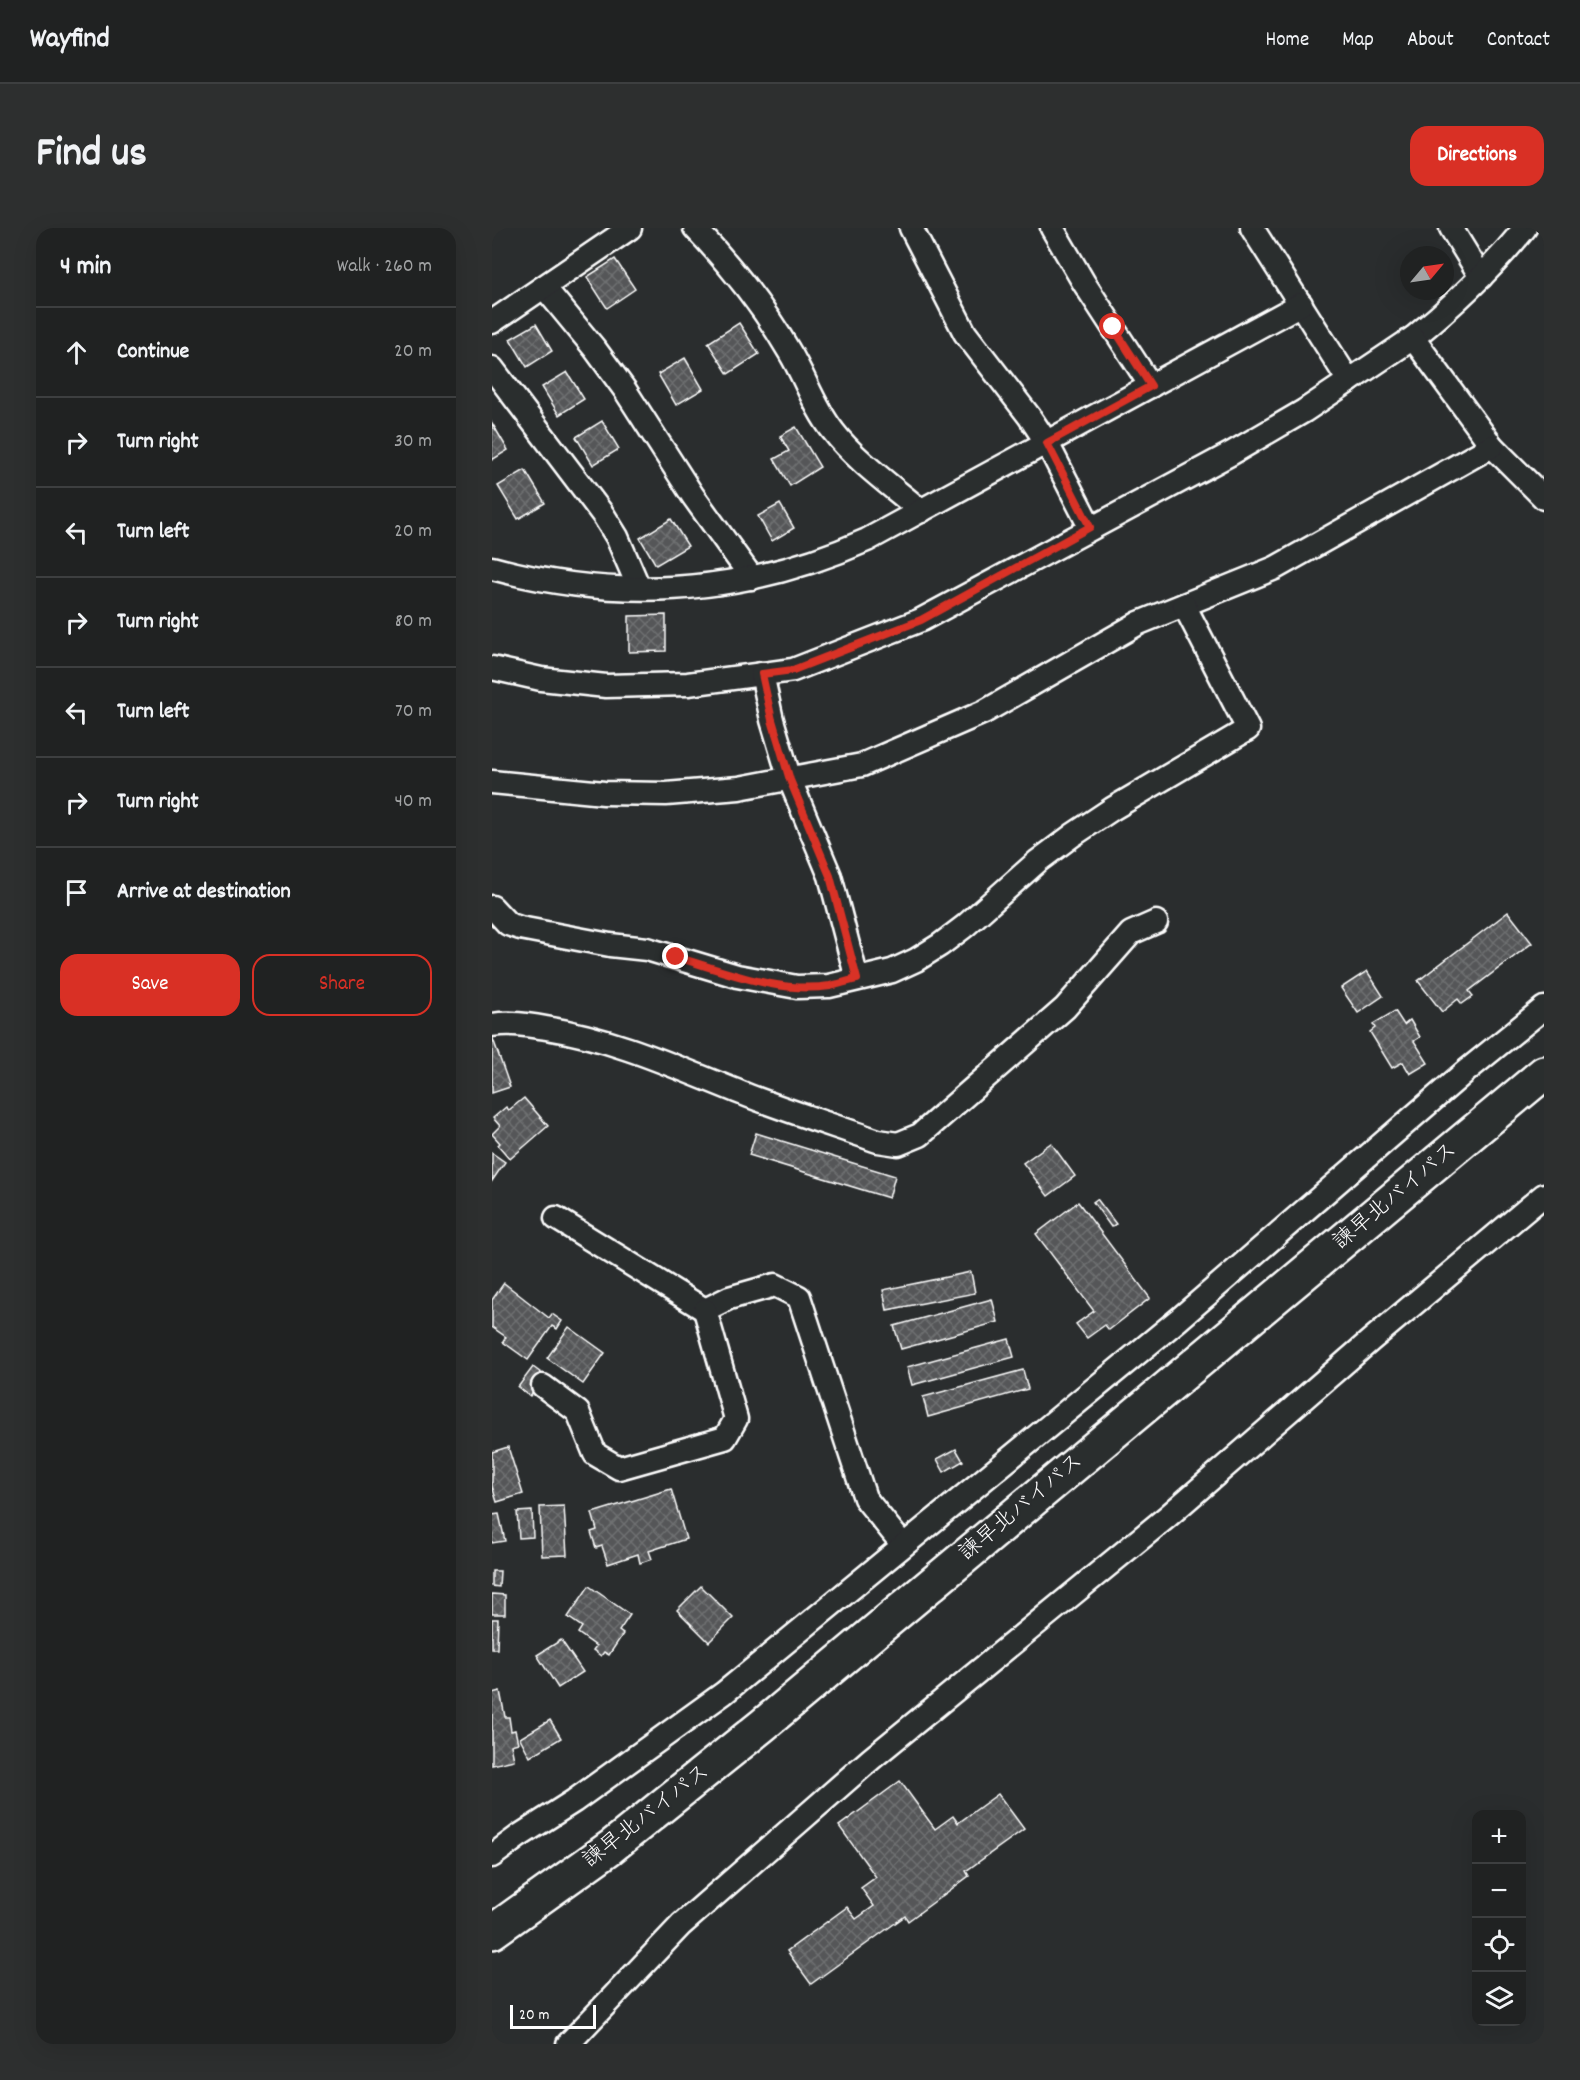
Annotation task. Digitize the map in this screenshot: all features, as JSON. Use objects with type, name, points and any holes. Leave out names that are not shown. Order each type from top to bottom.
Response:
[{"type":"highway","name":"諫早北バイパス","points":[[492,1932],[611,1847],[763,1725],[1544,1073]]},
{"type":"street","points":[[492,322],[630,228]]},
{"type":"street","points":[[695,228],[762,308],[791,354],[819,411],[833,433],[921,511]]},
{"type":"street","points":[[910,228],[965,333],[1047,443],[1090,527]]},
{"type":"street","points":[[1052,228],[1084,283],[1151,386]]},
{"type":"street","points":[[1252,228],[1349,381]]},
{"type":"street","points":[[1451,228],[1481,277]]},
{"type":"street","points":[[492,668],[541,679],[606,686],[688,684],[793,670],[921,620],[1090,527],[1232,453],[1304,411],[1413,338],[1454,305],[1503,255],[1525,228]]},
{"type":"street","points":[[544,287],[619,382],[693,496],[752,578]]},
{"type":"street","points":[[492,568],[534,579],[597,587],[639,588],[696,588],[788,570],[830,556],[867,540],[1301,304]]},
{"type":"street","points":[[1413,338],[1492,446],[1544,498]]},
{"type":"street","points":[[492,368],[604,516],[617,537],[639,588]]},
{"type":"street","points":[[493,788],[666,794],[739,788],[862,765],[984,712],[1139,622],[1275,568],[1492,446]]},
{"type":"street","points":[[492,907],[508,924],[520,928],[610,945],[647,949],[765,982],[797,987],[829,986],[892,971],[940,945],[965,926],[1038,861],[1073,835],[1112,809],[1248,729],[1184,605]]},
{"type":"street","points":[[762,674],[772,720],[790,780],[830,876],[857,979]]},
{"type":"street","points":[[492,1024],[527,1025],[580,1033],[609,1041],[759,1100],[878,1141],[898,1144],[920,1135],[1065,1008],[1131,933],[1156,922]]},
{"type":"street","points":[[492,1856],[574,1801],[724,1693],[1178,1320],[1465,1072],[1544,1008]]},
{"type":"street","points":[[568,2044],[681,1925],[862,1766],[1167,1517],[1371,1340],[1544,1195]]},
{"type":"street","points":[[543,1386],[578,1412],[595,1454],[619,1468],[725,1438],[736,1419],[705,1310],[556,1218]]},
{"type":"street","points":[[705,1310],[729,1298],[775,1285],[799,1297],[865,1498],[903,1545]]},
{"type":"building","points":[[615,259],[635,289],[607,308],[587,277]]},
{"type":"building","points":[[739,323],[759,354],[728,374],[708,343]]},
{"type":"building","points":[[536,324],[552,351],[527,367],[510,339]]},
{"type":"building","points":[[685,358],[703,389],[676,405],[658,374]]},
{"type":"building","points":[[567,372],[584,399],[559,415],[542,387]]},
{"type":"building","points":[[602,421],[619,449],[593,465],[576,437]]},
{"type":"building","points":[[492,423],[508,450],[492,460]]},
{"type":"building","points":[[796,427],[820,467],[790,486],[774,459],[789,451],[780,436]]},
{"type":"building","points":[[525,470],[545,503],[518,519],[498,486]]},
{"type":"building","points":[[780,504],[794,528],[772,541],[758,516]]},
{"type":"building","points":[[671,519],[688,546],[656,565],[640,538]]},
{"type":"building","points":[[666,615],[666,651],[629,652],[629,616]]},
{"type":"building","points":[[1508,912],[1532,943],[1469,991],[1473,996],[1462,1004],[1458,999],[1442,1012],[1418,981]]},
{"type":"building","points":[[1367,971],[1383,996],[1358,1013],[1341,988]]},
{"type":"building","points":[[1395,1011],[1404,1025],[1410,1020],[1420,1037],[1414,1041],[1428,1063],[1410,1074],[1403,1062],[1392,1068],[1370,1032],[1375,1028],[1373,1024]]},
{"type":"building","points":[[492,1036],[510,1087],[492,1093]]},
{"type":"building","points":[[524,1098],[548,1126],[510,1159],[492,1134],[500,1126],[493,1118],[506,1107],[509,1110]]},
{"type":"building","points":[[756,1133],[895,1176],[889,1198],[749,1155]]},
{"type":"building","points":[[1051,1143],[1075,1176],[1048,1196],[1023,1163]]},
{"type":"building","points":[[492,1153],[505,1162],[492,1181]]},
{"type":"building","points":[[1097,1199],[1116,1224],[1111,1227],[1093,1202]]},
{"type":"building","points":[[1078,1202],[1150,1298],[1109,1330],[1105,1325],[1087,1338],[1076,1324],[1094,1311],[1036,1234]]},
{"type":"building","points":[[971,1272],[975,1293],[887,1310],[883,1290]]},
{"type":"building","points":[[504,1283],[549,1318],[552,1314],[562,1321],[557,1329],[552,1326],[528,1360],[503,1342],[506,1337],[492,1327],[492,1300]]},
{"type":"building","points":[[992,1299],[998,1322],[901,1349],[894,1326]]},
{"type":"building","points":[[569,1327],[605,1353],[583,1384],[547,1358]]},
{"type":"building","points":[[1009,1339],[1014,1357],[912,1385],[907,1367]]},
{"type":"building","points":[[533,1367],[545,1376],[530,1396],[518,1387]]},
{"type":"building","points":[[1023,1370],[1028,1389],[928,1417],[923,1397]]},
{"type":"building","points":[[508,1447],[523,1494],[497,1502],[492,1486],[492,1452]]},
{"type":"building","points":[[956,1449],[963,1461],[944,1472],[937,1459]]},
{"type":"building","points":[[671,1489],[686,1539],[649,1551],[652,1559],[640,1563],[638,1554],[608,1564],[602,1546],[596,1548],[591,1532],[597,1530],[592,1513]]},
{"type":"building","points":[[564,1506],[567,1555],[542,1556],[540,1507]]},
{"type":"building","points":[[532,1511],[533,1537],[519,1538],[517,1512]]},
{"type":"building","points":[[499,1514],[505,1541],[492,1543],[492,1515]]},
{"type":"building","points":[[492,1571],[500,1571],[499,1587],[492,1586]]},
{"type":"building","points":[[589,1586],[630,1615],[619,1631],[623,1634],[609,1655],[604,1652],[601,1656],[593,1650],[596,1646],[578,1633],[582,1627],[568,1617]]},
{"type":"building","points":[[701,1586],[733,1618],[709,1642],[677,1610]]},
{"type":"building","points":[[492,1594],[505,1595],[505,1614],[492,1614]]},
{"type":"building","points":[[492,1619],[498,1619],[497,1649],[492,1649]]},
{"type":"building","points":[[561,1640],[583,1672],[558,1688],[537,1655]]},
{"type":"building","points":[[500,1691],[505,1717],[509,1717],[511,1731],[515,1730],[518,1743],[511,1745],[514,1760],[492,1765],[492,1693]]},
{"type":"building","points":[[550,1720],[561,1738],[530,1757],[520,1738]]},
{"type":"building","points":[[900,1781],[935,1829],[953,1816],[958,1823],[998,1794],[1024,1829],[966,1871],[969,1876],[908,1921],[905,1916],[811,1984],[787,1951],[847,1907],[856,1919],[874,1906],[861,1888],[876,1877],[839,1826]]},
{"type":"route","points":[[676,957],[737,976],[797,987],[829,986],[857,979],[830,876],[790,780],[772,720],[762,674],[793,670],[921,620],[1090,527],[1047,443],[1151,386],[1113,327]]}]
